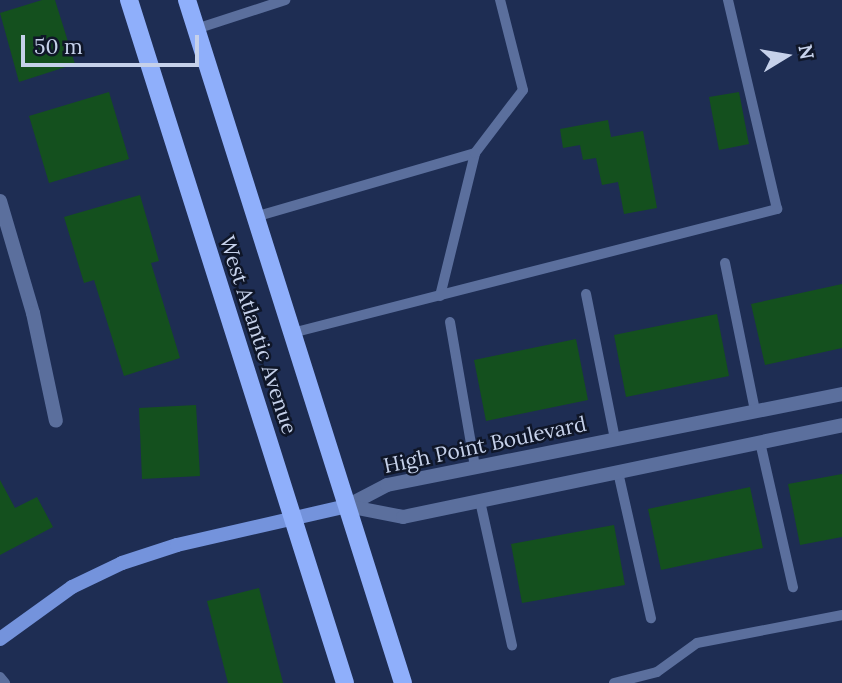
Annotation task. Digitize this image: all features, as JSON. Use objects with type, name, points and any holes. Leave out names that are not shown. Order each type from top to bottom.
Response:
[{"type":"main road","name":"West Atlantic Avenue","points":[[129,0],[345,683]]},
{"type":"main road","name":"West Atlantic Avenue","points":[[187,0],[403,683]]},
{"type":"street","points":[[0,201],[2,216],[33,313],[56,421]]},
{"type":"street","name":"High Point Boulevard","points":[[347,506],[387,485],[842,394]]},
{"type":"street","points":[[0,639],[72,587],[122,563],[177,545],[347,506],[403,517],[842,425]]},
{"type":"lane","points":[[196,29],[285,0]]},
{"type":"lane","points":[[440,296],[475,153],[523,90],[500,0]]},
{"type":"lane","points":[[292,333],[777,209],[728,0]]},
{"type":"lane","points":[[255,217],[475,153]]},
{"type":"lane","points":[[725,263],[755,411]]},
{"type":"lane","points":[[586,294],[615,439]]},
{"type":"lane","points":[[450,322],[475,467]]},
{"type":"lane","points":[[760,442],[793,587]]},
{"type":"lane","points":[[618,472],[651,618]]},
{"type":"lane","points":[[480,500],[512,645]]},
{"type":"lane","points":[[614,683],[657,672],[696,643],[842,615]]},
{"type":"lane","points":[[0,677],[5,683]]},
{"type":"building","points":[[42,0],[55,0],[75,64],[19,82],[0,13]]},
{"type":"building","points":[[109,92],[129,159],[49,183],[29,116]]},
{"type":"building","points":[[739,92],[749,144],[719,150],[709,97]]},
{"type":"building","points":[[608,120],[611,137],[643,131],[657,208],[624,214],[618,182],[602,185],[596,158],[583,160],[580,145],[563,148],[560,129]]},
{"type":"building","points":[[140,195],[159,261],[151,263],[180,358],[124,376],[94,280],[84,283],[64,217]]},
{"type":"building","points":[[842,284],[842,348],[765,365],[751,304]]},
{"type":"building","points":[[717,314],[729,376],[626,397],[614,335]]},
{"type":"building","points":[[576,339],[588,400],[486,421],[474,360]]},
{"type":"building","points":[[196,405],[200,476],[142,479],[139,408]]},
{"type":"building","points":[[842,474],[842,537],[800,545],[788,484]]},
{"type":"building","points":[[0,480],[15,508],[37,497],[53,527],[0,555]]},
{"type":"building","points":[[750,487],[763,548],[661,570],[648,509]]},
{"type":"building","points":[[614,525],[625,585],[522,603],[511,544]]},
{"type":"building","points":[[259,588],[283,683],[228,683],[207,601]]}]
